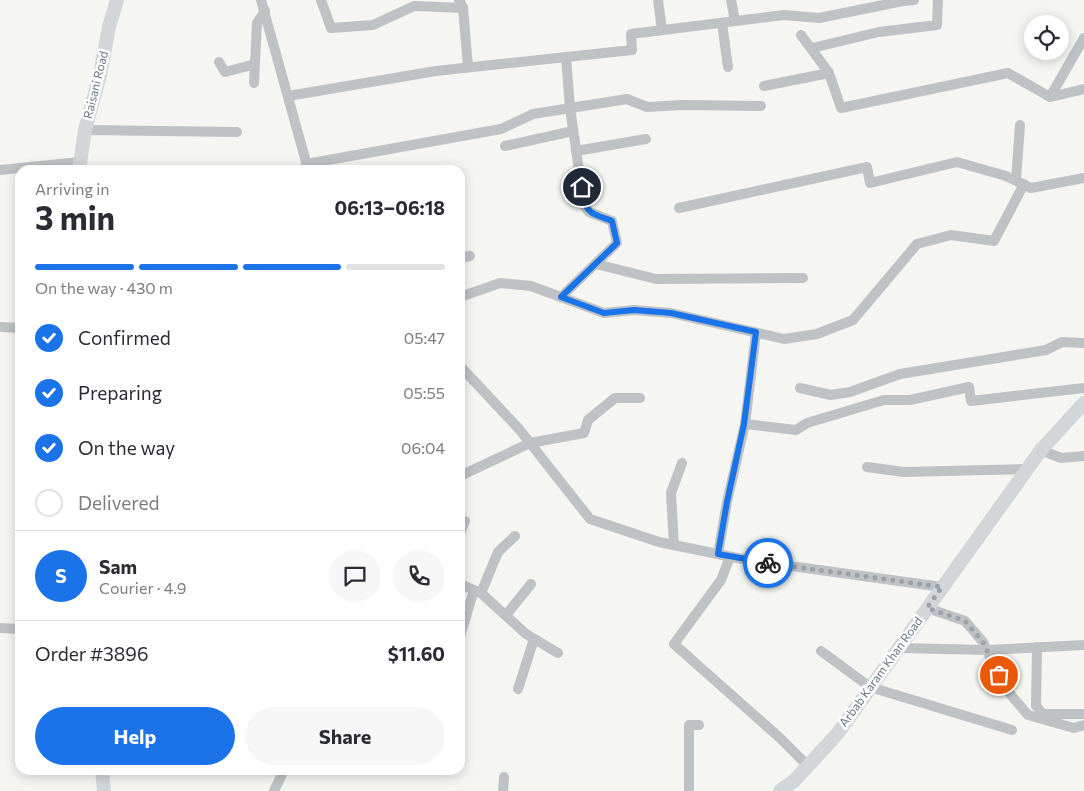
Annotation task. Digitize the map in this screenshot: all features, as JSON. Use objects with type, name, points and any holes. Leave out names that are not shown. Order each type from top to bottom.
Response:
[{"type":"main road","name":"Raisani Road","points":[[80,165],[85,130],[100,74],[109,27],[118,0]]},
{"type":"main road","name":"Arbab Karam Khan Road","points":[[780,791],[796,780],[838,733],[1041,450],[1082,406]]},
{"type":"main road","points":[[102,775],[104,791]]},
{"type":"street","points":[[261,0],[306,165]]},
{"type":"street","points":[[321,0],[332,28],[372,25],[414,6],[461,4],[468,67]]},
{"type":"street","points":[[658,0],[662,30]]},
{"type":"street","points":[[731,0],[735,21]]},
{"type":"street","points":[[288,96],[436,70],[632,50],[631,34],[784,15],[820,18],[914,0]]},
{"type":"street","points":[[812,48],[879,32],[937,25],[938,0]]},
{"type":"street","points":[[254,83],[257,23],[265,11]]},
{"type":"street","points":[[722,23],[728,67]]},
{"type":"street","points":[[801,35],[829,73],[841,108],[1008,72],[1050,97],[1084,90]]},
{"type":"street","points":[[1050,97],[1084,38]]},
{"type":"street","points":[[561,297],[617,243],[612,221],[589,212],[584,205],[570,108],[566,57]]},
{"type":"street","points":[[219,62],[225,72],[255,64]]},
{"type":"street","points":[[764,86],[829,73]]},
{"type":"street","points":[[317,165],[501,129],[533,114],[627,99],[648,106],[761,106]]},
{"type":"street","points":[[465,296],[500,283],[531,286],[604,313],[634,310],[671,313],[784,339],[817,334],[853,320],[917,244],[950,235],[994,241],[1020,182],[1020,125]]},
{"type":"street","points":[[85,130],[236,132]]},
{"type":"street","points":[[505,146],[573,131]]},
{"type":"street","points":[[576,151],[646,139]]},
{"type":"street","points":[[680,208],[867,167],[870,183],[957,162],[1006,176],[1031,188],[1084,178]]},
{"type":"street","points":[[0,170],[15,169]]},
{"type":"street","points":[[596,264],[656,279],[803,278]]},
{"type":"street","points":[[0,326],[15,328]]},
{"type":"street","points":[[718,554],[744,424],[756,332]]},
{"type":"street","points":[[800,388],[831,395],[850,392],[900,374],[1046,350],[1062,342],[1084,343]]},
{"type":"street","points":[[465,371],[530,443],[590,520],[659,542],[730,557],[942,587]]},
{"type":"street","points":[[744,424],[796,430],[807,423],[884,400],[910,400],[969,387],[971,401],[1084,388]]},
{"type":"street","points":[[465,474],[530,443],[584,433],[588,420],[615,398],[640,398]]},
{"type":"street","points":[[1041,450],[1061,458],[1084,456]]},
{"type":"street","points":[[674,545],[671,493],[682,463]]},
{"type":"street","points":[[867,467],[904,472],[1028,469]]},
{"type":"street","points":[[465,612],[498,552],[515,536]]},
{"type":"street","points":[[730,557],[721,580],[674,644],[780,738],[808,766]]},
{"type":"street","points":[[506,615],[531,584]]},
{"type":"street","points":[[465,586],[478,591],[526,634],[558,653]]},
{"type":"street","points":[[927,608],[965,621],[983,642],[1005,688],[1028,715],[1074,728],[1084,726]]},
{"type":"street","points":[[0,628],[15,629]]},
{"type":"street","points":[[518,689],[534,639]]},
{"type":"street","points":[[898,648],[987,650],[1084,645]]},
{"type":"street","points":[[1037,648],[1036,706],[1043,714],[1084,714]]},
{"type":"street","points":[[821,650],[870,687],[1012,730]]},
{"type":"street","points":[[689,791],[689,726],[699,725]]},
{"type":"street","points":[[274,791],[282,775]]},
{"type":"street","points":[[503,791],[504,777]]},
{"type":"way so far","points":[[768,563],[942,587],[927,608],[965,621],[983,642],[999,675]]},
{"type":"route","points":[[582,187],[584,205],[589,212],[612,221],[617,243],[561,297],[604,313],[634,310],[671,313],[756,332],[744,424],[718,554],[768,563]]}]
